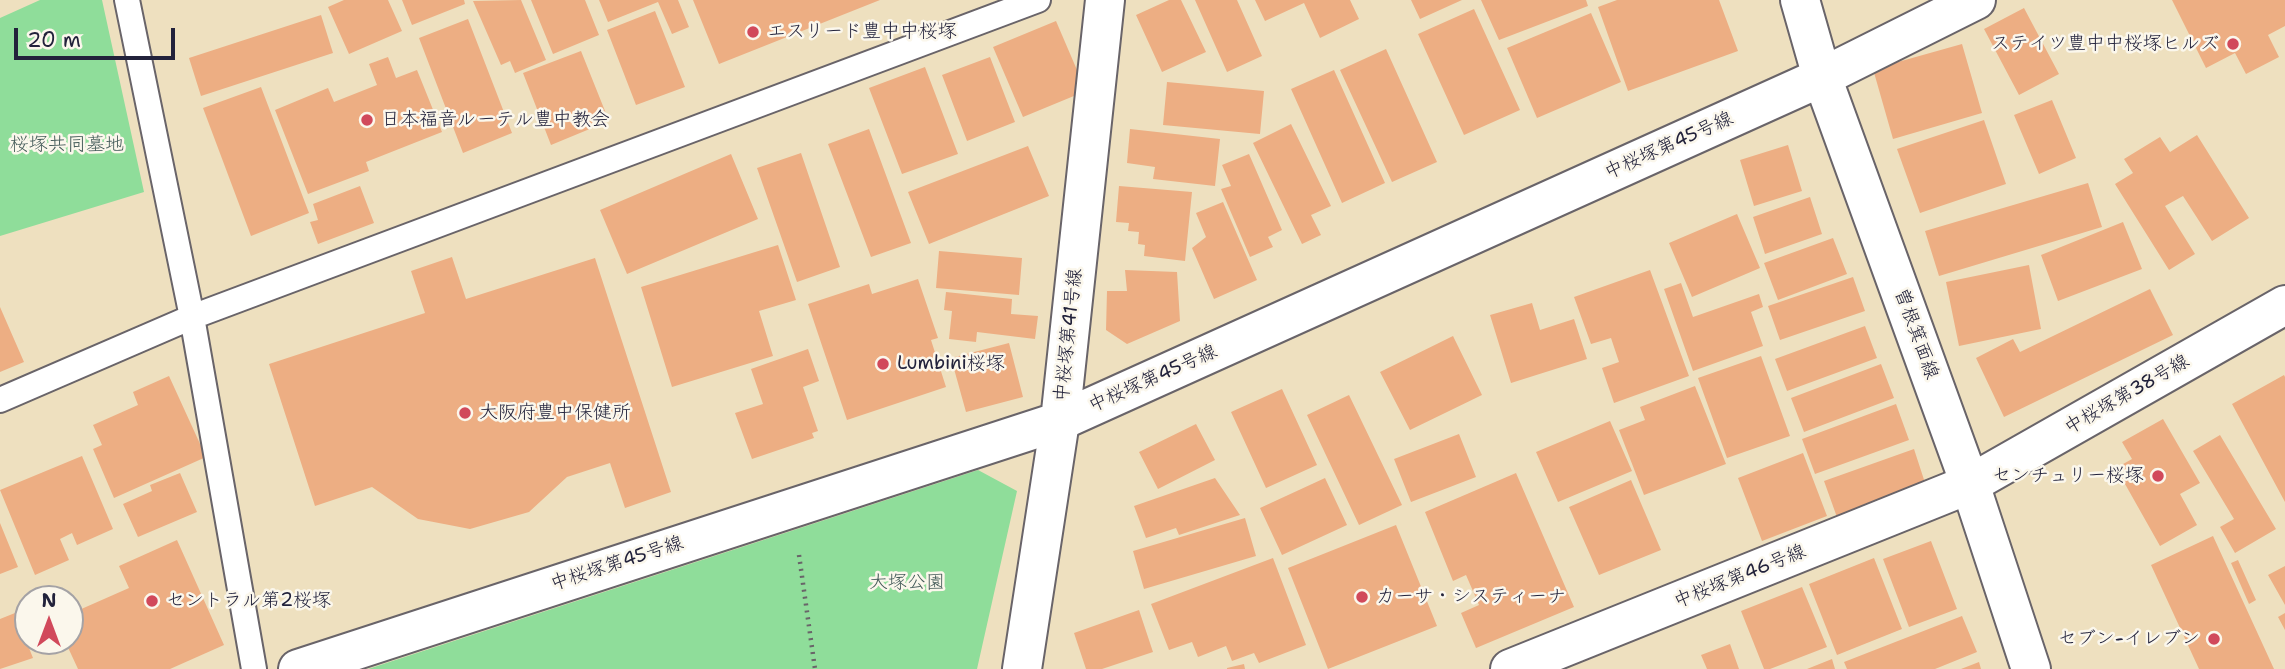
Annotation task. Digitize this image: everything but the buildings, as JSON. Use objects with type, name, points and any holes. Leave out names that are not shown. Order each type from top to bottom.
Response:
[{"type":"street","name":"中桜塚第41号線","points":[[1022,669],[1060,421],[1105,0]]},
{"type":"street","name":"曽根箕面線","points":[[1800,0],[1822,77],[1970,484],[2031,669]]},
{"type":"street","name":"中桜塚第45号線","points":[[298,669],[1060,421],[1822,77],[1976,0]]},
{"type":"street","name":"中桜塚第38号線","points":[[1970,484],[2285,305]]},
{"type":"street","name":"中桜塚第46号線","points":[[1510,669],[1970,484]]},
{"type":"lane","points":[[127,0],[192,317],[254,669]]},
{"type":"lane","points":[[0,400],[192,317],[1038,0]]},
{"type":"path","points":[[793,507],[815,669]]},
{"type":"green space","name":"桜塚共同墓地","points":[[40,0],[102,0],[144,192],[0,236],[0,18]]},
{"type":"green space","name":"大塚公園","points":[[978,470],[1017,491],[977,669],[368,669]]},
{"type":"place","name":"エスリード豊中中桜塚","points":[[753,32]]},
{"type":"place","name":"ステイツ豊中中桜塚ヒルズ","points":[[2233,44]]},
{"type":"place","name":"日本福音ルーテル豊中教会","points":[[367,120]]},
{"type":"place","name":"Lumbini桜塚","points":[[883,364]]},
{"type":"place","name":"大阪府豊中保健所","points":[[465,413]]},
{"type":"place","name":"センチュリー桜塚","points":[[2158,476]]},
{"type":"place","name":"カーサ・システィーナ","points":[[1362,597]]},
{"type":"place","name":"セントラル第2桜塚","points":[[152,601]]},
{"type":"place","name":"セブン-イレブン","points":[[2214,639]]}]
